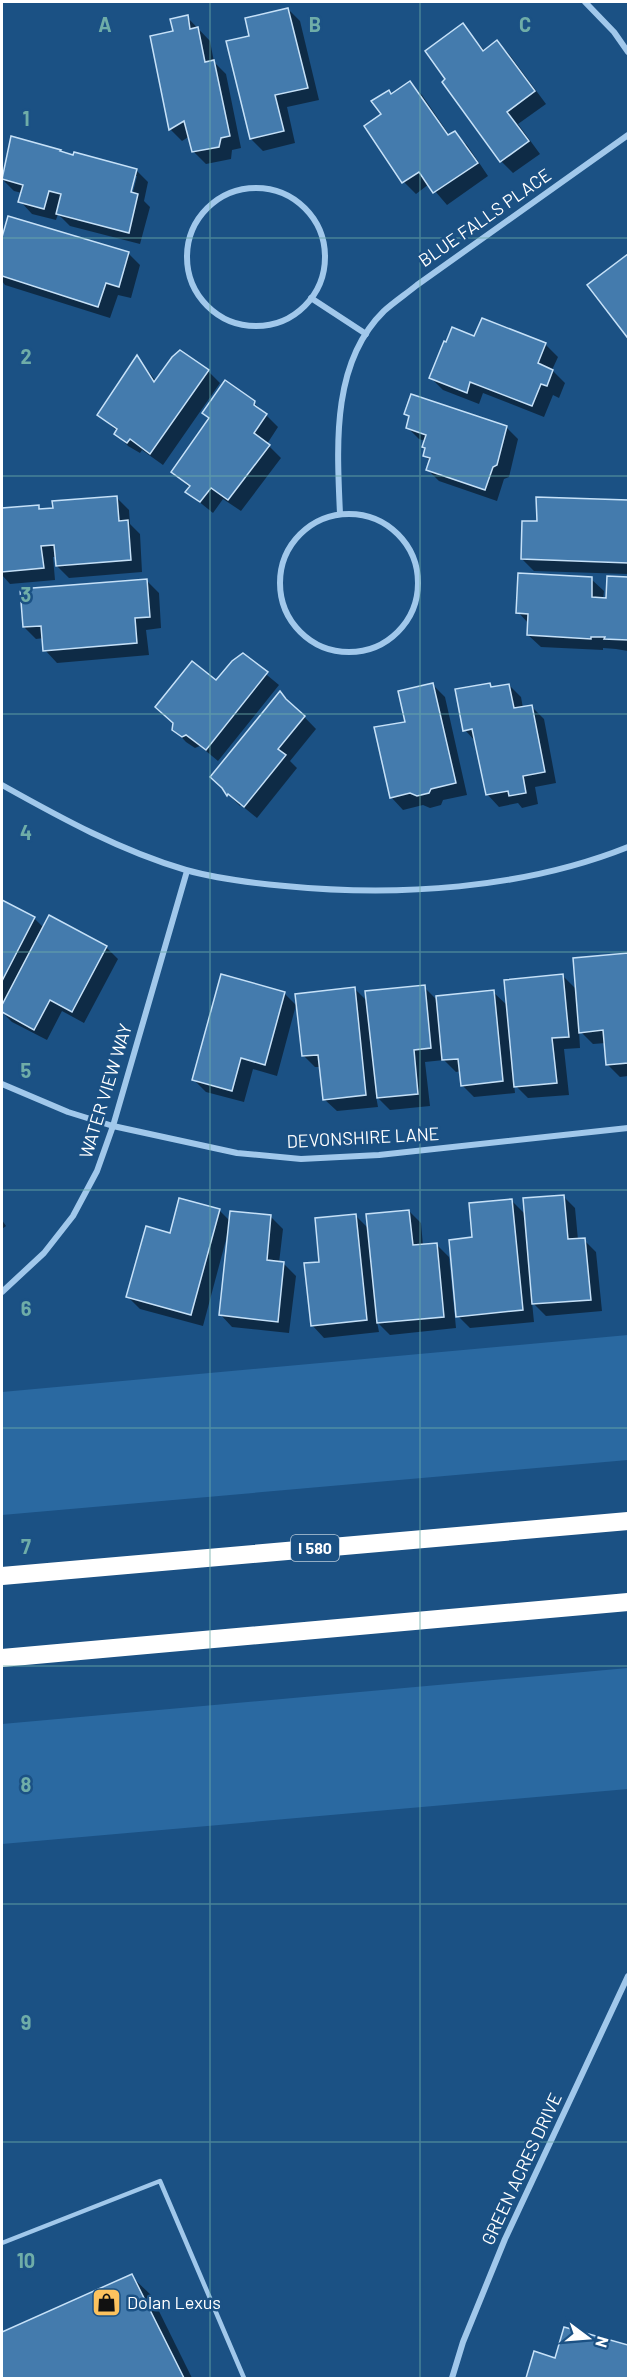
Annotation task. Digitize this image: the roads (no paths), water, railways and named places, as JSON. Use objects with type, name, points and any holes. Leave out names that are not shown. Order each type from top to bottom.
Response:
[{"type":"highway","name":"I 580","points":[[2,1576],[628,1521]]},
{"type":"highway","points":[[2,1658],[628,1602]]},
{"type":"street","points":[[585,2],[614,32],[628,52]]},
{"type":"street","name":"BLUE FALLS PLACE","points":[[340,514],[337,447],[340,406],[349,370],[366,334],[384,312],[417,285],[628,135]]},
{"type":"street","points":[[259,188],[285,194],[307,210],[322,234],[326,261],[319,287],[311,298],[303,309],[280,323],[253,327],[227,321],[204,304],[191,281],[187,254],[193,228],[209,206],[232,192],[259,188]]},
{"type":"street","points":[[311,298],[366,334]]},
{"type":"street","points":[[340,514],[369,516],[395,529],[412,553],[419,581],[414,610],[398,634],[373,650],[345,654],[316,645],[294,627],[281,600],[280,571],[291,544],[312,524],[340,514]]},
{"type":"street","points":[[2,785],[65,820],[122,847],[188,871],[253,883],[332,891],[410,891],[483,884],[563,867],[628,847]]},
{"type":"street","name":"WATER VIEW WAY","points":[[2,1292],[44,1253],[73,1216],[97,1171],[113,1126],[188,871]]},
{"type":"street","name":"DEVONSHIRE LANE","points":[[2,1084],[68,1112],[113,1126],[237,1153],[301,1159],[379,1155],[628,1128]]},
{"type":"street","name":"GREEN ACRES DRIVE","points":[[452,2379],[463,2343],[505,2239],[628,1976]]},
{"type":"lane","points":[[2,2242],[160,2181],[244,2379]]},
{"type":"place","name":"Dolan Lexus","points":[[106,2303]]}]
